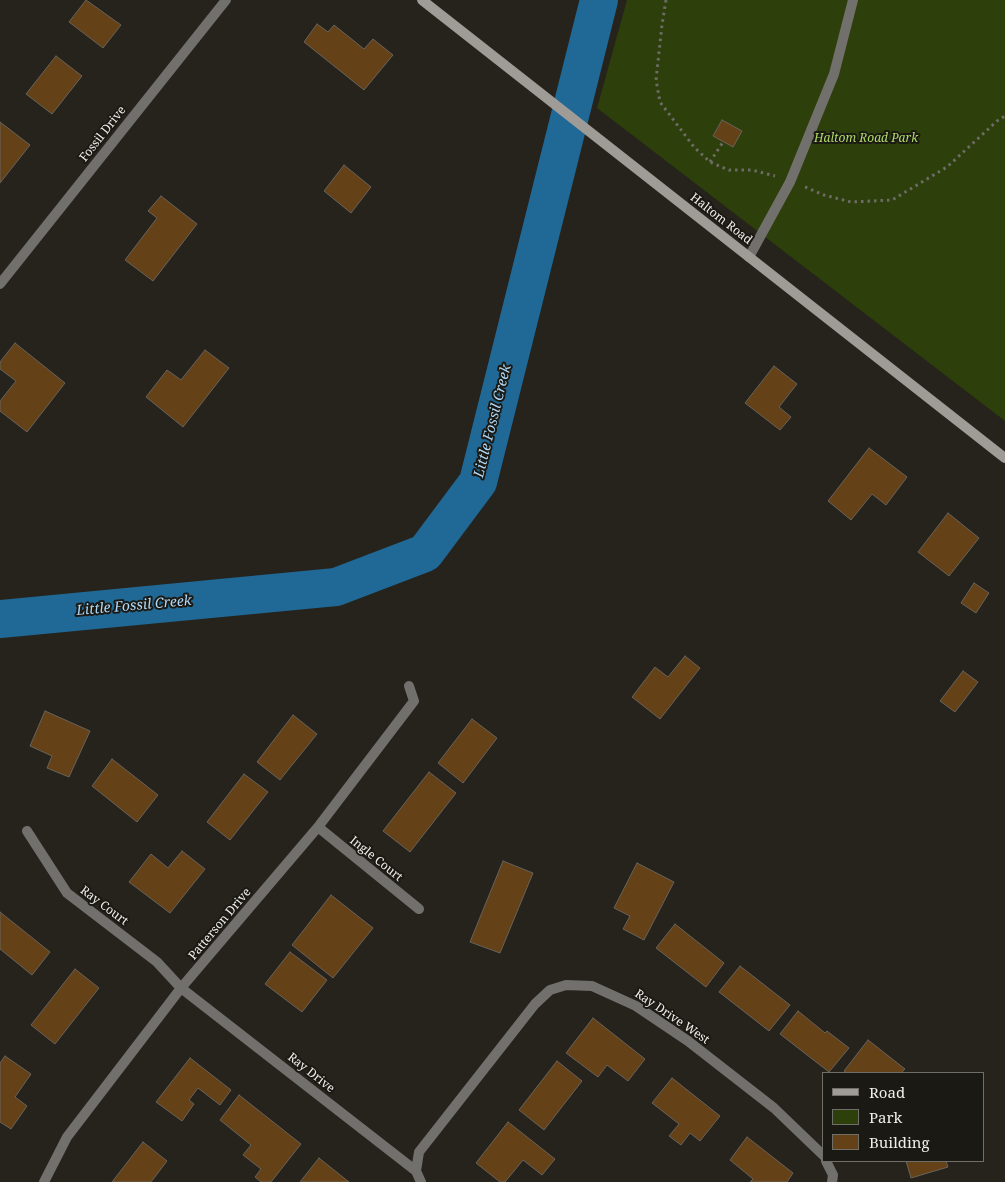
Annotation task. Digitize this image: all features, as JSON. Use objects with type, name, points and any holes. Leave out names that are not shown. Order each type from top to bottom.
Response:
[{"type":"main road","name":"Haltom Road","points":[[422,0],[1005,458]]},
{"type":"street","name":"Fossil Drive","points":[[0,284],[226,0]]},
{"type":"street","points":[[749,256],[790,182],[834,74],[853,0]]},
{"type":"street","name":"Patterson Drive","points":[[44,1182],[66,1137],[181,988],[318,827],[414,701],[409,686]]},
{"type":"street","name":"Ingle Court","points":[[318,827],[419,909]]},
{"type":"street","name":"Ray Court","points":[[27,831],[67,893],[157,962],[181,988]]},
{"type":"street","name":"Ray Drive West","points":[[416,1171],[420,1152],[535,1004],[550,990],[566,985],[592,986],[636,1006],[688,1041],[774,1108],[822,1154]]},
{"type":"street","name":"Ray Drive","points":[[181,988],[416,1171],[421,1182]]},
{"type":"street","points":[[826,1162],[833,1175],[832,1182]]},
{"type":"path","points":[[710,162],[723,142]]},
{"type":"green space","name":"Haltom Road Park","points":[[627,0],[1005,0],[1005,421],[597,108]]},
{"type":"building","points":[[86,0],[121,25],[103,48],[69,22]]},
{"type":"building","points":[[317,24],[328,32],[334,25],[364,49],[373,39],[393,55],[364,90],[304,42]]},
{"type":"building","points":[[56,56],[82,76],[52,114],[26,94]]},
{"type":"building","points":[[722,120],[742,131],[733,147],[713,136]]},
{"type":"building","points":[[0,122],[30,145],[0,183]]},
{"type":"building","points":[[344,165],[371,187],[351,213],[324,191]]},
{"type":"building","points":[[161,196],[197,224],[153,281],[125,260],[157,218],[148,211]]},
{"type":"building","points":[[15,343],[65,383],[27,432],[0,411],[0,401],[16,381],[0,369],[0,362]]},
{"type":"building","points":[[205,350],[229,368],[183,427],[146,397],[167,370],[181,380]]},
{"type":"building","points":[[774,366],[797,384],[779,407],[791,417],[780,430],[745,403]]},
{"type":"building","points":[[869,448],[907,477],[886,505],[872,494],[851,520],[828,501]]},
{"type":"building","points":[[948,513],[979,538],[949,576],[918,552]]},
{"type":"building","points":[[974,583],[989,593],[976,613],[961,603]]},
{"type":"building","points":[[685,656],[700,668],[660,719],[632,697],[655,667],[668,677]]},
{"type":"building","points":[[963,671],[978,682],[955,712],[940,701]]},
{"type":"building","points":[[45,711],[90,731],[69,777],[47,768],[52,756],[30,746]]},
{"type":"building","points":[[293,715],[317,734],[280,780],[257,762]]},
{"type":"building","points":[[472,719],[497,738],[463,783],[438,763]]},
{"type":"building","points":[[112,759],[158,795],[137,822],[92,786]]},
{"type":"building","points":[[429,772],[456,793],[410,852],[383,831]]},
{"type":"building","points":[[244,774],[268,792],[230,840],[207,822]]},
{"type":"building","points":[[182,851],[205,869],[170,913],[129,882],[151,854],[168,868]]},
{"type":"building","points":[[503,861],[533,873],[500,953],[470,942]]},
{"type":"building","points":[[637,863],[674,882],[644,940],[623,929],[630,916],[614,908]]},
{"type":"building","points":[[331,895],[373,928],[333,978],[292,945]]},
{"type":"building","points":[[0,912],[50,952],[32,975],[0,949]]},
{"type":"building","points":[[675,924],[724,963],[706,987],[656,948]]},
{"type":"building","points":[[290,952],[327,980],[302,1012],[265,984]]},
{"type":"building","points":[[740,966],[790,1005],[769,1031],[719,992]]},
{"type":"building","points":[[75,969],[99,988],[55,1044],[31,1025]]},
{"type":"building","points":[[798,1011],[825,1033],[827,1031],[849,1048],[829,1072],[780,1034]]},
{"type":"building","points":[[593,1018],[645,1059],[628,1081],[607,1065],[598,1077],[566,1053]]},
{"type":"building","points":[[868,1040],[905,1069],[902,1072],[844,1071]]},
{"type":"building","points":[[5,1056],[31,1074],[15,1097],[27,1106],[11,1129],[0,1122],[0,1063]]},
{"type":"building","points":[[190,1058],[231,1090],[220,1105],[198,1088],[189,1100],[194,1104],[182,1121],[156,1102]]},
{"type":"building","points":[[557,1061],[582,1081],[544,1130],[519,1110]]},
{"type":"building","points":[[672,1078],[720,1116],[700,1141],[690,1133],[681,1145],[669,1136],[679,1124],[652,1103]]},
{"type":"building","points":[[239,1095],[301,1144],[271,1182],[261,1182],[255,1177],[261,1169],[243,1155],[251,1145],[220,1120]]},
{"type":"building","points":[[508,1122],[555,1159],[542,1175],[523,1160],[505,1182],[500,1182],[476,1163]]},
{"type":"building","points":[[747,1137],[793,1173],[787,1182],[750,1182],[753,1179],[730,1160]]},
{"type":"building","points":[[143,1142],[167,1161],[151,1182],[112,1182]]},
{"type":"building","points":[[319,1158],[349,1182],[300,1182]]},
{"type":"building","points":[[906,1162],[946,1162],[948,1167],[911,1178]]},
{"type":"waterway","name":"Little Fossil Creek","points":[[0,619],[336,587],[425,553],[478,482],[599,0]]}]
